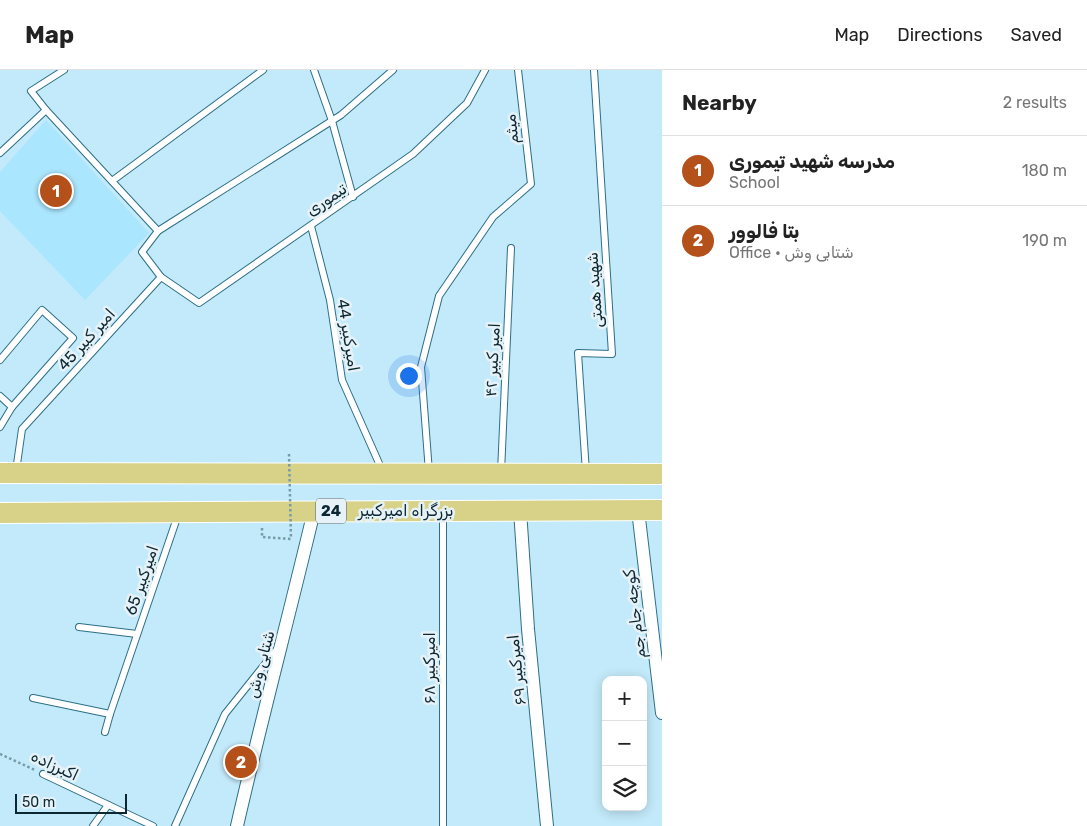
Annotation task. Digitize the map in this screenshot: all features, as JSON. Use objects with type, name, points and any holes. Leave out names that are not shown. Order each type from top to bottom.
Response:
[{"type":"main road","points":[[8,473],[662,474]]},
{"type":"main road","name":"بزرگراه امیرکبیر","points":[[0,513],[662,510]]},
{"type":"street","name":"امیرکبیر ۶۹","points":[[520,510],[528,629],[546,826]]},
{"type":"street","name":"کوچه جام جم","points":[[638,510],[662,713]]},
{"type":"street","name":"شتابی وش","points":[[238,826],[255,747],[283,642],[314,511]]},
{"type":"lane","points":[[64,70],[32,91],[46,110],[158,231]]},
{"type":"lane","points":[[112,181],[263,70]]},
{"type":"lane","points":[[314,70],[332,121],[354,197]]},
{"type":"lane","points":[[161,278],[142,252],[158,231],[341,115],[393,70]]},
{"type":"lane","name":"تیموری","points":[[161,278],[199,304],[413,154],[467,103],[485,70]]},
{"type":"lane","name":"میثم","points":[[429,473],[421,367],[439,296],[493,217],[531,184],[518,70]]},
{"type":"lane","name":"شهید همتی","points":[[586,473],[578,353],[612,354],[594,70]]},
{"type":"lane","points":[[0,153],[46,110]]},
{"type":"lane","name":"امیرکبیر 44","points":[[311,226],[330,300],[342,380],[384,473]]},
{"type":"lane","name":"امیر کبیر ۴۲","points":[[501,473],[511,248]]},
{"type":"lane","name":"امیر کبیر 45","points":[[8,473],[22,429],[161,278]]},
{"type":"lane","points":[[0,360],[42,310],[73,338],[12,407],[0,427]]},
{"type":"lane","points":[[0,396],[12,407]]},
{"type":"lane","name":"امیرکبیر ۶۸","points":[[443,510],[443,826]]},
{"type":"lane","name":"امیرکبیر 65","points":[[106,732],[110,714],[180,511]]},
{"type":"lane","points":[[79,627],[137,634]]},
{"type":"lane","points":[[175,826],[225,714],[283,642]]},
{"type":"lane","points":[[33,698],[110,714]]},
{"type":"lane","name":"اکبرزاده","points":[[43,774],[153,826]]},
{"type":"lane","points":[[93,826],[108,805]]},
{"type":"path","points":[[262,537],[290,539],[289,454]]},
{"type":"path","name":"اکبرزاده","points":[[0,754],[43,774]]},
{"type":"shaded area","points":[[46,120],[149,233],[85,300],[0,211],[0,172]]},
{"type":"place","name":"مدرسه شهید تیموری","points":[[56,191]]},
{"type":"place","name":"بتا فالوور","points":[[241,762]]}]
